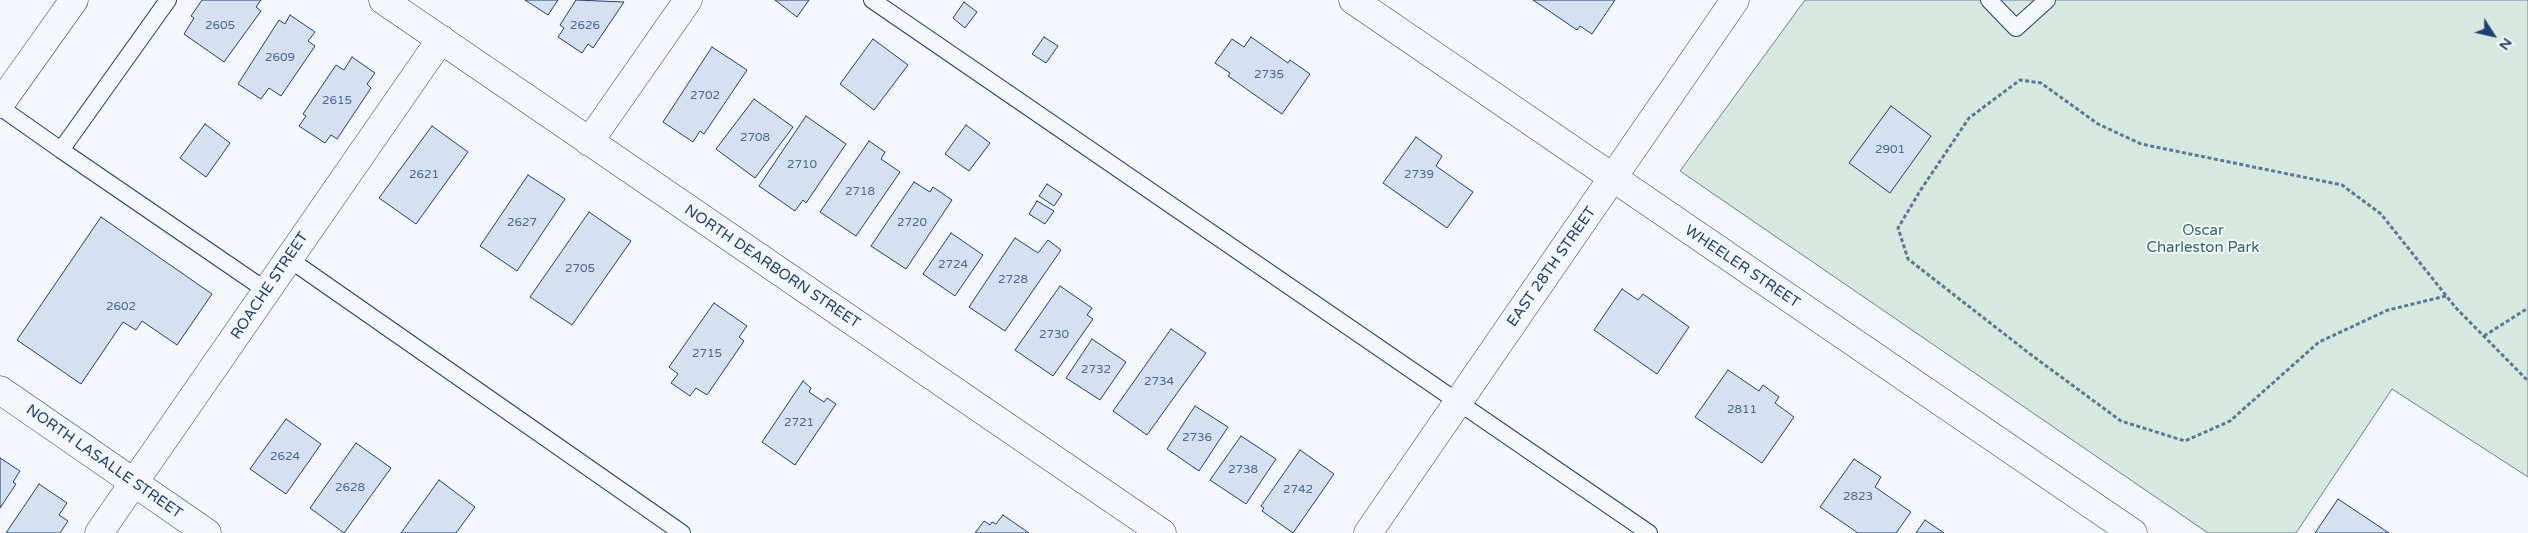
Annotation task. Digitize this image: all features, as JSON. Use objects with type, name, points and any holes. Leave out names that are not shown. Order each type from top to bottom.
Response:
[{"type":"street","points":[[0,106],[74,0]]},
{"type":"street","name":"NORTH DEARBORN STREET","points":[[383,0],[1162,533]]},
{"type":"street","points":[[588,142],[688,0]]},
{"type":"street","name":"WHEELER STREET","points":[[1353,0],[1613,180],[2133,533]]},
{"type":"street","name":"EAST 28TH STREET","points":[[1368,533],[1613,180],[1735,0]]},
{"type":"street","name":"ROACHE STREET","points":[[99,533],[441,39]]},
{"type":"street","name":"NORTH LASALLE STREET","points":[[0,390],[207,533]]},
{"type":"lane","points":[[61,150],[168,0]]},
{"type":"lane","points":[[872,0],[1649,533]]},
{"type":"lane","points":[[1989,0],[2016,28],[2047,0]]},
{"type":"lane","points":[[0,106],[267,291]]},
{"type":"lane","points":[[289,259],[682,533]]},
{"type":"path","points":[[2446,296],[2388,310],[2319,342],[2230,421],[2185,441],[2121,421],[2038,360],[1908,259],[1898,228],[1920,191],[1969,118],[2020,80],[2041,83],[2098,124],[2141,144],[2342,185],[2382,214],[2446,296],[2528,381]]},
{"type":"path","points":[[2484,336],[2528,308]]},
{"type":"green space","name":"Oscar Charleston Park","points":[[1805,0],[2528,0],[2528,477],[2392,389],[2296,533],[2208,533],[1680,171]]},
{"type":"building","points":[[202,0],[261,0],[256,7],[261,11],[224,62],[184,34],[194,18],[191,16]]},
{"type":"building","points":[[525,0],[558,0],[548,15]]},
{"type":"building","points":[[576,0],[624,2],[593,48],[588,44],[582,53],[558,37],[564,28],[560,25]]},
{"type":"building","points":[[775,0],[809,0],[797,17]]},
{"type":"building","points":[[1533,0],[1615,0],[1592,34],[1580,26],[1577,30]]},
{"type":"building","points":[[964,2],[977,12],[965,28],[953,18]]},
{"type":"building","points":[[290,15],[315,32],[308,41],[315,46],[281,96],[269,88],[261,99],[238,84],[279,20],[285,24]]},
{"type":"building","points":[[1044,37],[1058,46],[1046,63],[1032,54]]},
{"type":"building","points":[[1251,37],[1288,63],[1290,60],[1310,74],[1282,114],[1228,76],[1230,73],[1215,63],[1232,39],[1244,47]]},
{"type":"building","points":[[873,39],[908,65],[874,110],[840,84]]},
{"type":"building","points":[[712,47],[747,70],[704,134],[700,131],[693,142],[663,122]]},
{"type":"building","points":[[352,57],[375,73],[367,84],[371,88],[337,139],[331,135],[325,143],[299,126],[306,116],[303,114],[336,65],[344,70]]},
{"type":"building","points":[[754,99],[793,127],[755,178],[716,149]]},
{"type":"building","points":[[1891,106],[1931,136],[1890,193],[1849,163]]},
{"type":"building","points":[[806,116],[846,144],[806,203],[803,200],[795,211],[759,186]]},
{"type":"building","points":[[205,124],[230,143],[206,177],[180,158]]},
{"type":"building","points":[[966,125],[990,143],[969,171],[945,154]]},
{"type":"building","points":[[432,126],[468,152],[416,224],[379,198]]},
{"type":"building","points":[[1416,137],[1442,156],[1436,166],[1473,192],[1447,228],[1383,183]]},
{"type":"building","points":[[869,141],[885,152],[881,159],[900,172],[856,236],[820,212]]},
{"type":"building","points":[[528,175],[565,199],[517,271],[480,246]]},
{"type":"building","points":[[914,182],[930,192],[933,187],[952,200],[906,269],[871,246]]},
{"type":"building","points":[[1047,184],[1062,194],[1054,206],[1039,196]]},
{"type":"building","points":[[1037,201],[1054,211],[1045,224],[1029,214]]},
{"type":"building","points":[[589,212],[631,241],[572,325],[530,297]]},
{"type":"building","points":[[101,217],[212,294],[177,345],[142,321],[136,330],[123,322],[81,384],[17,340]]},
{"type":"building","points":[[951,233],[983,255],[955,296],[923,274]]},
{"type":"building","points":[[1015,238],[1038,253],[1048,240],[1061,250],[1005,331],[969,307]]},
{"type":"building","points":[[1060,286],[1092,308],[1087,315],[1093,319],[1053,376],[1015,350]]},
{"type":"building","points":[[1622,289],[1638,300],[1643,294],[1689,327],[1657,374],[1594,330]]},
{"type":"building","points":[[714,303],[747,326],[739,337],[744,341],[707,395],[696,388],[690,396],[671,383],[678,374],[669,367]]},
{"type":"building","points":[[1171,329],[1206,353],[1147,435],[1113,411]]},
{"type":"building","points":[[1092,339],[1126,362],[1100,400],[1066,378]]},
{"type":"building","points":[[1728,370],[1759,391],[1763,385],[1779,397],[1775,403],[1794,417],[1762,463],[1695,417]]},
{"type":"building","points":[[803,381],[811,388],[809,392],[824,402],[827,398],[836,404],[795,465],[762,442]]},
{"type":"building","points":[[1195,406],[1228,427],[1199,471],[1167,449]]},
{"type":"building","points":[[286,419],[321,444],[286,494],[250,469]]},
{"type":"building","points":[[1241,436],[1276,459],[1246,504],[1210,480]]},
{"type":"building","points":[[356,443],[391,468],[344,533],[310,508]]},
{"type":"building","points":[[1300,450],[1334,474],[1293,533],[1262,511],[1264,508],[1261,506]]},
{"type":"building","points":[[0,458],[20,471],[13,482],[16,484],[0,508]]},
{"type":"building","points":[[1854,459],[1881,477],[1875,487],[1911,512],[1896,533],[1858,533],[1820,507]]},
{"type":"building","points":[[439,480],[475,507],[456,533],[401,533]]},
{"type":"building","points":[[39,484],[67,503],[59,515],[68,521],[60,533],[6,533]]},
{"type":"building","points":[[2338,499],[2389,533],[2315,533]]},
{"type":"building","points":[[1003,515],[1029,533],[975,533],[984,521],[990,525],[992,522],[996,524]]},
{"type":"building","points":[[1925,520],[1944,533],[1916,533]]}]
